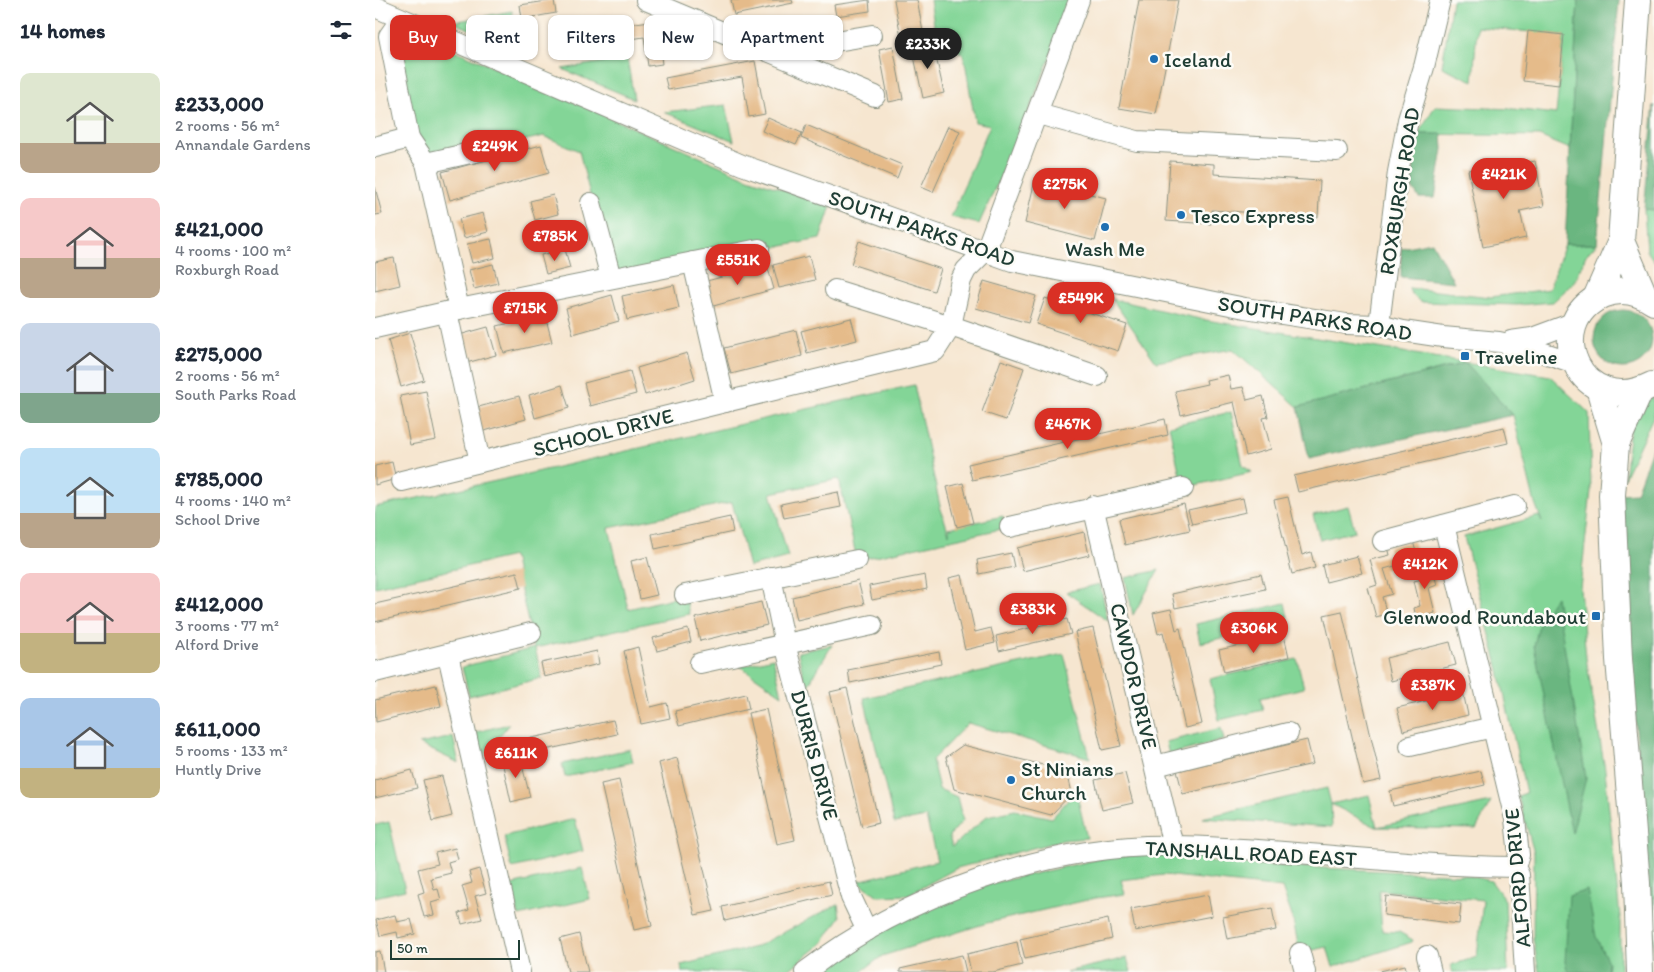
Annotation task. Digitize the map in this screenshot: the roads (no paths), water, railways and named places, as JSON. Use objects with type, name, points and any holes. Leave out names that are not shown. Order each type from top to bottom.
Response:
[{"type":"main road","points":[[1596,298],[1621,241],[1638,0]]},
{"type":"main road","points":[[1621,241],[1649,299]]},
{"type":"main road","points":[[1647,387],[1620,393],[1599,388],[1585,378],[1575,364],[1571,350],[1571,336],[1575,322],[1584,308],[1596,298],[1620,290],[1649,299]]},
{"type":"main road","points":[[1616,444],[1647,387]]},
{"type":"main road","points":[[1599,388],[1616,444],[1612,495],[1619,659],[1637,882],[1640,972]]},
{"type":"street","points":[[646,0],[723,32]]},
{"type":"street","points":[[986,250],[1079,0]]},
{"type":"street","name":"ROXBURGH ROAD","points":[[1379,324],[1397,180],[1408,120],[1424,67],[1440,0]]},
{"type":"street","name":"SOUTH PARKS ROAD","points":[[375,7],[392,15]]},
{"type":"street","points":[[843,40],[872,35]]},
{"type":"street","name":"SOUTH PARKS ROAD","points":[[456,43],[741,165],[967,247],[986,250],[1012,261],[1045,266],[1180,296],[1346,324],[1379,324],[1403,332],[1499,342],[1531,349],[1575,364]]},
{"type":"street","points":[[394,60],[409,138],[426,163],[480,462]]},
{"type":"street","points":[[790,60],[875,96]]},
{"type":"street","points":[[1037,114],[1137,141],[1337,150]]},
{"type":"street","points":[[375,147],[409,138]]},
{"type":"street","points":[[426,163],[515,143]]},
{"type":"street","points":[[591,203],[611,278]]},
{"type":"street","points":[[375,328],[453,310],[759,249]]},
{"type":"street","name":"SCHOOL DRIVE","points":[[402,481],[935,351],[951,326],[961,280],[966,270],[986,250]]},
{"type":"street","points":[[693,262],[725,402]]},
{"type":"street","points":[[835,290],[951,326],[1097,376]]},
{"type":"street","name":"SOUTH PARKS ROAD","points":[[1499,342],[1532,338],[1575,322]]},
{"type":"street","points":[[1010,526],[1093,506],[1183,488]]},
{"type":"street","name":"CAWDOR DRIVE","points":[[1093,506],[1173,846]]},
{"type":"street","points":[[1383,541],[1515,506]]},
{"type":"street","name":"ALFORD DRIVE","points":[[1444,525],[1515,819],[1519,855],[1515,867],[1519,875],[1521,889],[1525,972]]},
{"type":"street","points":[[685,595],[857,560]]},
{"type":"street","name":"DURRIS DRIVE","points":[[771,577],[785,644],[851,897],[867,931]]},
{"type":"street","points":[[700,663],[872,625]]},
{"type":"street","points":[[375,672],[531,633]]},
{"type":"street","points":[[448,655],[520,972]]},
{"type":"street","points":[[1410,746],[1493,727]]},
{"type":"street","points":[[1155,766],[1288,733]]},
{"type":"street","name":"TANSHALL ROAD EAST","points":[[805,972],[867,931],[939,896],[990,876],[1037,862],[1086,853],[1173,846],[1515,867]]},
{"type":"place","name":"Iceland","points":[[1154,59]]},
{"type":"place","name":"Tesco Express","points":[[1181,215]]},
{"type":"place","name":"Wash Me","points":[[1105,227]]},
{"type":"place","name":"Traveline","points":[[1465,356]]},
{"type":"place","name":"Glenwood Roundabout","points":[[1596,616]]},
{"type":"place","name":"St Ninians Church","points":[[1011,780]]}]
